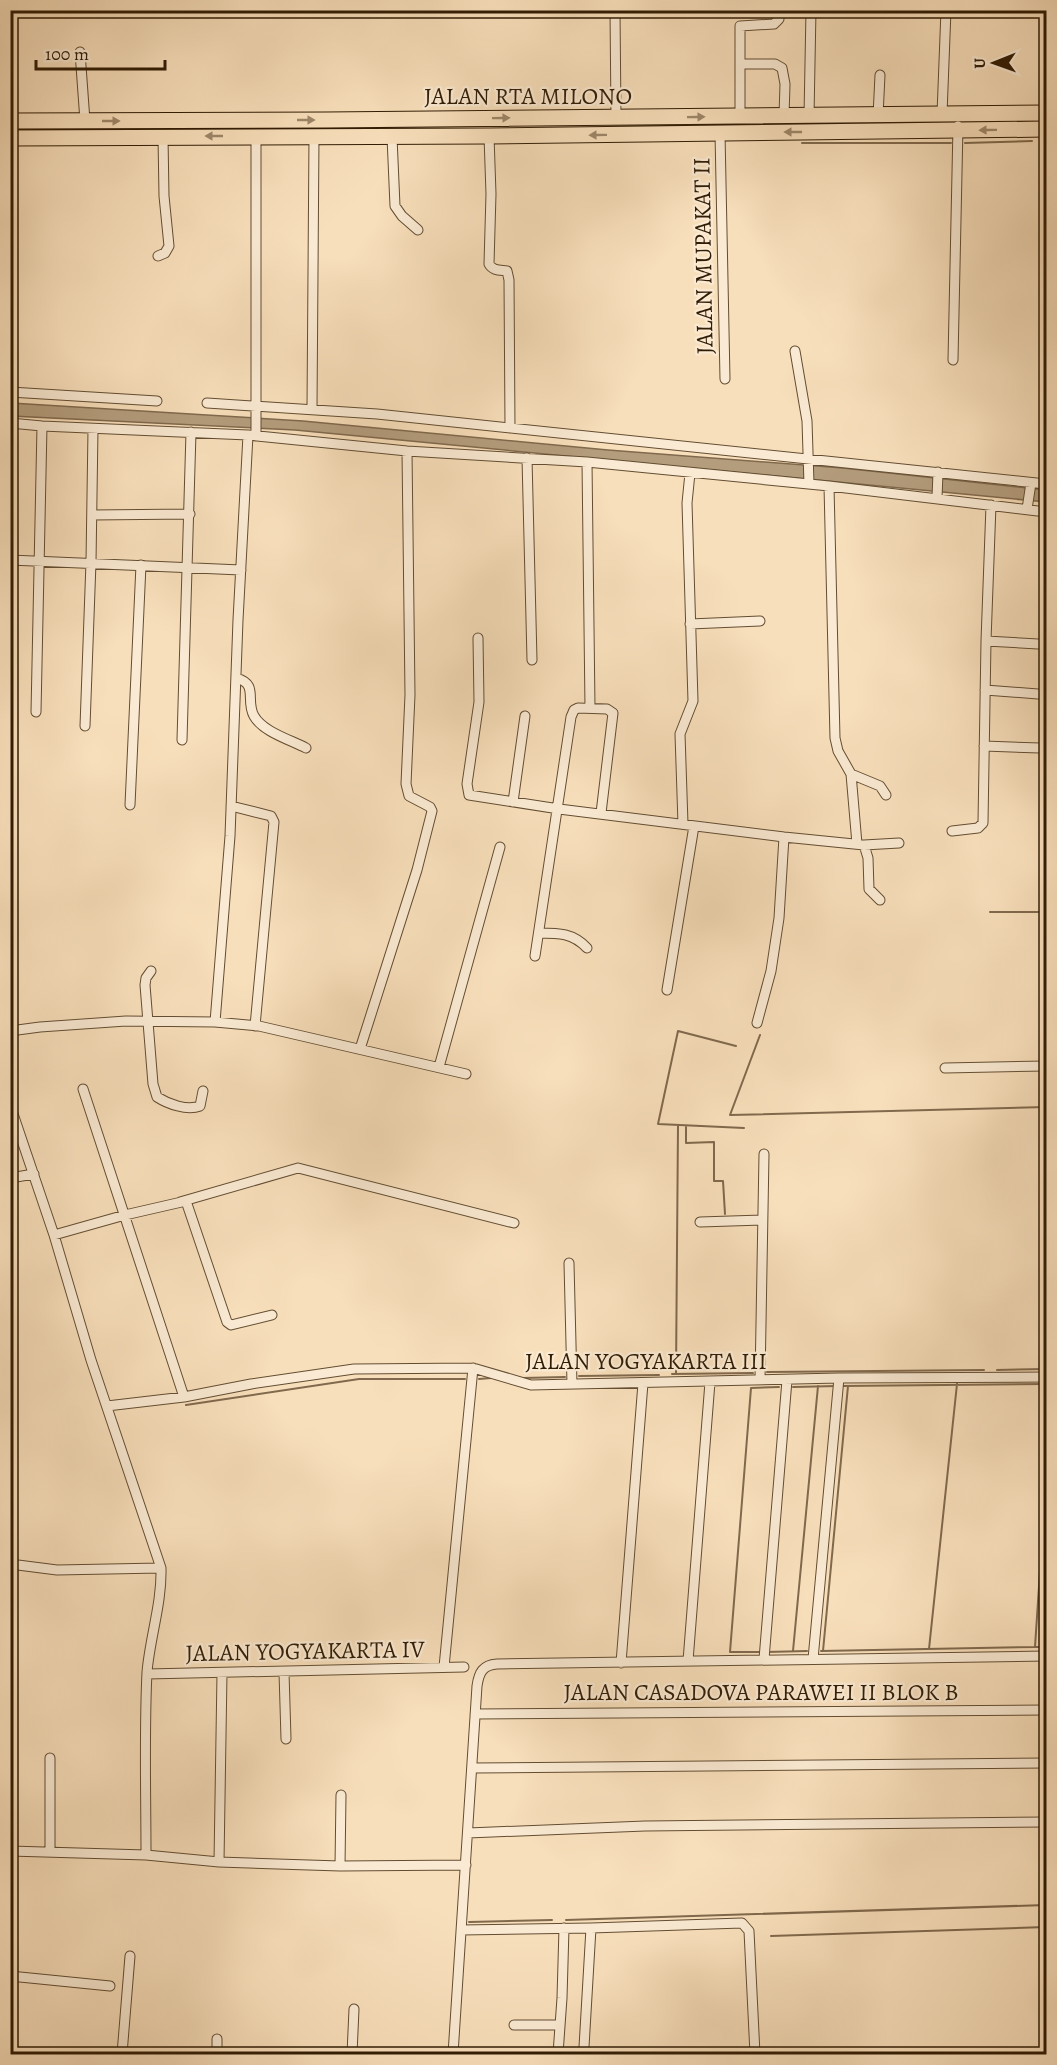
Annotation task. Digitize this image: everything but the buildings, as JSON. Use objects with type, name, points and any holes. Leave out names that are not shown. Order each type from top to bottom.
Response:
[{"type":"highway","name":"JALAN RTA MILONO","points":[[11,138],[720,133],[958,122],[1047,113]]},
{"type":"highway","name":"JALAN RTA MILONO","points":[[11,121],[942,114],[958,122],[1047,129]]},
{"type":"highway","points":[[650,117],[650,134]]},
{"type":"highway","points":[[141,121],[141,137]]},
{"type":"street","points":[[615,10],[616,117]]},
{"type":"street","points":[[741,116],[741,26],[774,24],[778,19],[779,10]]},
{"type":"street","points":[[810,116],[811,10]]},
{"type":"street","points":[[942,114],[946,10]]},
{"type":"street","points":[[80,52],[85,122]]},
{"type":"street","points":[[740,64],[775,64],[782,68],[785,84],[784,116]]},
{"type":"street","points":[[878,116],[880,75]]},
{"type":"street","points":[[10,156],[11,121]]},
{"type":"street","points":[[953,360],[958,122]]},
{"type":"street","name":"JALAN MUPAKAT II","points":[[720,133],[725,379]]},
{"type":"street","points":[[215,1022],[231,806],[241,570],[256,409],[256,136]]},
{"type":"street","points":[[312,409],[314,136]]},
{"type":"street","points":[[489,136],[491,194],[489,264],[491,268],[507,271],[509,280],[510,428]]},
{"type":"street","points":[[158,256],[165,253],[169,246],[164,196],[163,137]]},
{"type":"street","points":[[392,137],[395,206],[402,216],[418,230]]},
{"type":"street","points":[[795,351],[807,421],[809,471]]},
{"type":"street","points":[[10,392],[157,401]]},
{"type":"street","points":[[207,403],[256,409],[312,409],[675,446],[809,471],[938,484],[991,505],[1028,507],[1047,512]]},
{"type":"street","points":[[10,423],[93,429],[253,432],[407,451],[586,462],[690,473],[809,471],[829,486],[1047,484]]},
{"type":"street","points":[[36,712],[42,426]]},
{"type":"street","points":[[85,726],[93,429]]},
{"type":"street","points":[[182,740],[189,567],[191,432]]},
{"type":"street","points":[[360,1049],[417,870],[432,811],[430,807],[410,796],[406,784],[410,695],[407,451]]},
{"type":"street","points":[[527,458],[532,660]]},
{"type":"street","points":[[586,462],[590,708]]},
{"type":"street","points":[[683,824],[680,735],[693,701],[687,503],[690,473]]},
{"type":"street","points":[[1028,507],[1031,485]]},
{"type":"street","points":[[829,486],[835,738],[838,751],[851,774],[861,845],[868,858],[869,889],[880,900]]},
{"type":"street","points":[[952,831],[978,828],[983,823],[991,505]]},
{"type":"street","points":[[92,515],[190,514]]},
{"type":"street","points":[[10,560],[241,570]]},
{"type":"street","points":[[130,805],[141,565]]},
{"type":"street","points":[[690,624],[760,621]]},
{"type":"street","points":[[478,638],[479,702],[467,791],[471,796],[784,837],[861,845],[899,843]]},
{"type":"street","points":[[986,641],[1038,644]]},
{"type":"street","points":[[236,678],[248,683],[251,707],[257,721],[306,748]]},
{"type":"street","points":[[985,690],[1038,694]]},
{"type":"street","points":[[535,956],[572,717],[574,710],[578,708],[607,709],[613,713],[601,813]]},
{"type":"street","points":[[513,802],[525,716]]},
{"type":"street","points":[[984,746],[1040,748]]},
{"type":"street","points":[[851,774],[868,779],[880,786],[886,795]]},
{"type":"street","points":[[231,806],[271,816],[274,822],[255,1026]]},
{"type":"street","points":[[667,990],[694,826]]},
{"type":"street","points":[[757,1023],[771,971],[779,918],[784,837]]},
{"type":"street","points":[[439,1067],[500,846]]},
{"type":"street","points":[[539,933],[570,935],[578,938],[587,948]]},
{"type":"street","points":[[151,971],[146,978],[145,986],[153,1084],[157,1097],[166,1102],[195,1108],[200,1106],[203,1091]]},
{"type":"street","points":[[10,1031],[50,1026],[148,1021],[215,1022],[255,1026],[466,1074]]},
{"type":"street","points":[[945,1068],[1047,1066]]},
{"type":"street","points":[[83,1089],[184,1397]]},
{"type":"street","points":[[10,1105],[161,1568],[161,1584],[147,1674],[146,1855]]},
{"type":"street","points":[[760,1380],[764,1154]]},
{"type":"street","points":[[54,1235],[298,1168],[514,1223]]},
{"type":"street","points":[[10,1178],[34,1174]]},
{"type":"street","points":[[180,1202],[186,1201],[187,1203],[227,1322],[231,1325],[272,1315]]},
{"type":"street","points":[[700,1222],[762,1220]]},
{"type":"street","points":[[569,1263],[572,1384]]},
{"type":"street","points":[[444,1667],[473,1368]]},
{"type":"street","name":"JALAN YOGYAKARTA III","points":[[107,1406],[184,1397],[354,1369],[473,1368],[522,1384],[1047,1377]]},
{"type":"street","points":[[813,1659],[839,1378]]},
{"type":"street","points":[[764,1659],[787,1380]]},
{"type":"street","points":[[688,1661],[710,1382]]},
{"type":"street","points":[[621,1663],[643,1383]]},
{"type":"street","points":[[10,1564],[57,1570],[161,1568]]},
{"type":"street","points":[[453,2053],[475,1714],[478,1678],[481,1671],[490,1665],[1047,1656]]},
{"type":"street","name":"JALAN YOGYAKARTA IV","points":[[147,1674],[464,1667]]},
{"type":"street","points":[[284,1672],[285,1739]]},
{"type":"street","points":[[219,1862],[222,1673]]},
{"type":"street","name":"JALAN CASADOVA PARAWEI II BLOK B","points":[[475,1714],[1047,1710]]},
{"type":"street","points":[[50,1758],[50,1851]]},
{"type":"street","points":[[472,1768],[1047,1763]]},
{"type":"street","points":[[340,1795],[340,1866]]},
{"type":"street","points":[[468,1833],[645,1826],[1047,1822]]},
{"type":"street","points":[[10,1851],[146,1855],[219,1862],[340,1866],[466,1865]]},
{"type":"street","points":[[461,1930],[591,1929],[742,1923],[749,1931],[755,2055]]},
{"type":"street","points":[[558,2055],[564,1928]]},
{"type":"street","points":[[584,2047],[591,1929]]},
{"type":"street","points":[[122,2055],[130,1956]]},
{"type":"street","points":[[10,1976],[110,1986]]},
{"type":"street","points":[[352,2055],[354,2009]]},
{"type":"street","points":[[514,2025],[560,2025]]},
{"type":"street","points":[[217,2040],[217,2055]]},
{"type":"shaded area","points":[[11,403],[303,421],[608,450],[843,468],[1046,490],[1046,502],[295,430],[11,416]]},
{"type":"waterway","points":[[965,143],[1032,141]]},
{"type":"waterway","points":[[802,143],[951,143]]},
{"type":"waterway","points":[[990,912],[1046,912]]},
{"type":"waterway","points":[[736,1046],[678,1031],[658,1124],[744,1128]]},
{"type":"waterway","points":[[760,1035],[730,1115],[1046,1107]]},
{"type":"waterway","points":[[676,1374],[678,1125]]},
{"type":"waterway","points":[[686,1126],[686,1143],[714,1142],[714,1181],[723,1181],[725,1214]]},
{"type":"waterway","points":[[997,1370],[1046,1369]]},
{"type":"waterway","points":[[767,1372],[984,1370]]},
{"type":"waterway","points":[[672,1374],[753,1373]]},
{"type":"waterway","points":[[579,1376],[659,1375]]},
{"type":"waterway","points":[[523,1378],[565,1377]]},
{"type":"waterway","points":[[479,1379],[491,1378]]},
{"type":"waterway","points":[[186,1405],[359,1379],[465,1379]]},
{"type":"waterway","points":[[929,1649],[957,1384]]},
{"type":"waterway","points":[[842,1386],[1046,1384]]},
{"type":"waterway","points":[[793,1651],[818,1386]]},
{"type":"waterway","points":[[793,1387],[837,1386]]},
{"type":"waterway","points":[[823,1651],[848,1386]]},
{"type":"waterway","points":[[760,1652],[730,1652],[751,1388],[779,1387]]},
{"type":"waterway","points":[[1046,1480],[1035,1647],[1046,1647]]},
{"type":"waterway","points":[[821,1651],[1035,1647]]},
{"type":"waterway","points":[[766,1652],[807,1651]]},
{"type":"waterway","points":[[566,1920],[1046,1905]]},
{"type":"waterway","points":[[469,1922],[552,1920]]},
{"type":"waterway","points":[[771,1936],[1046,1927]]}]
